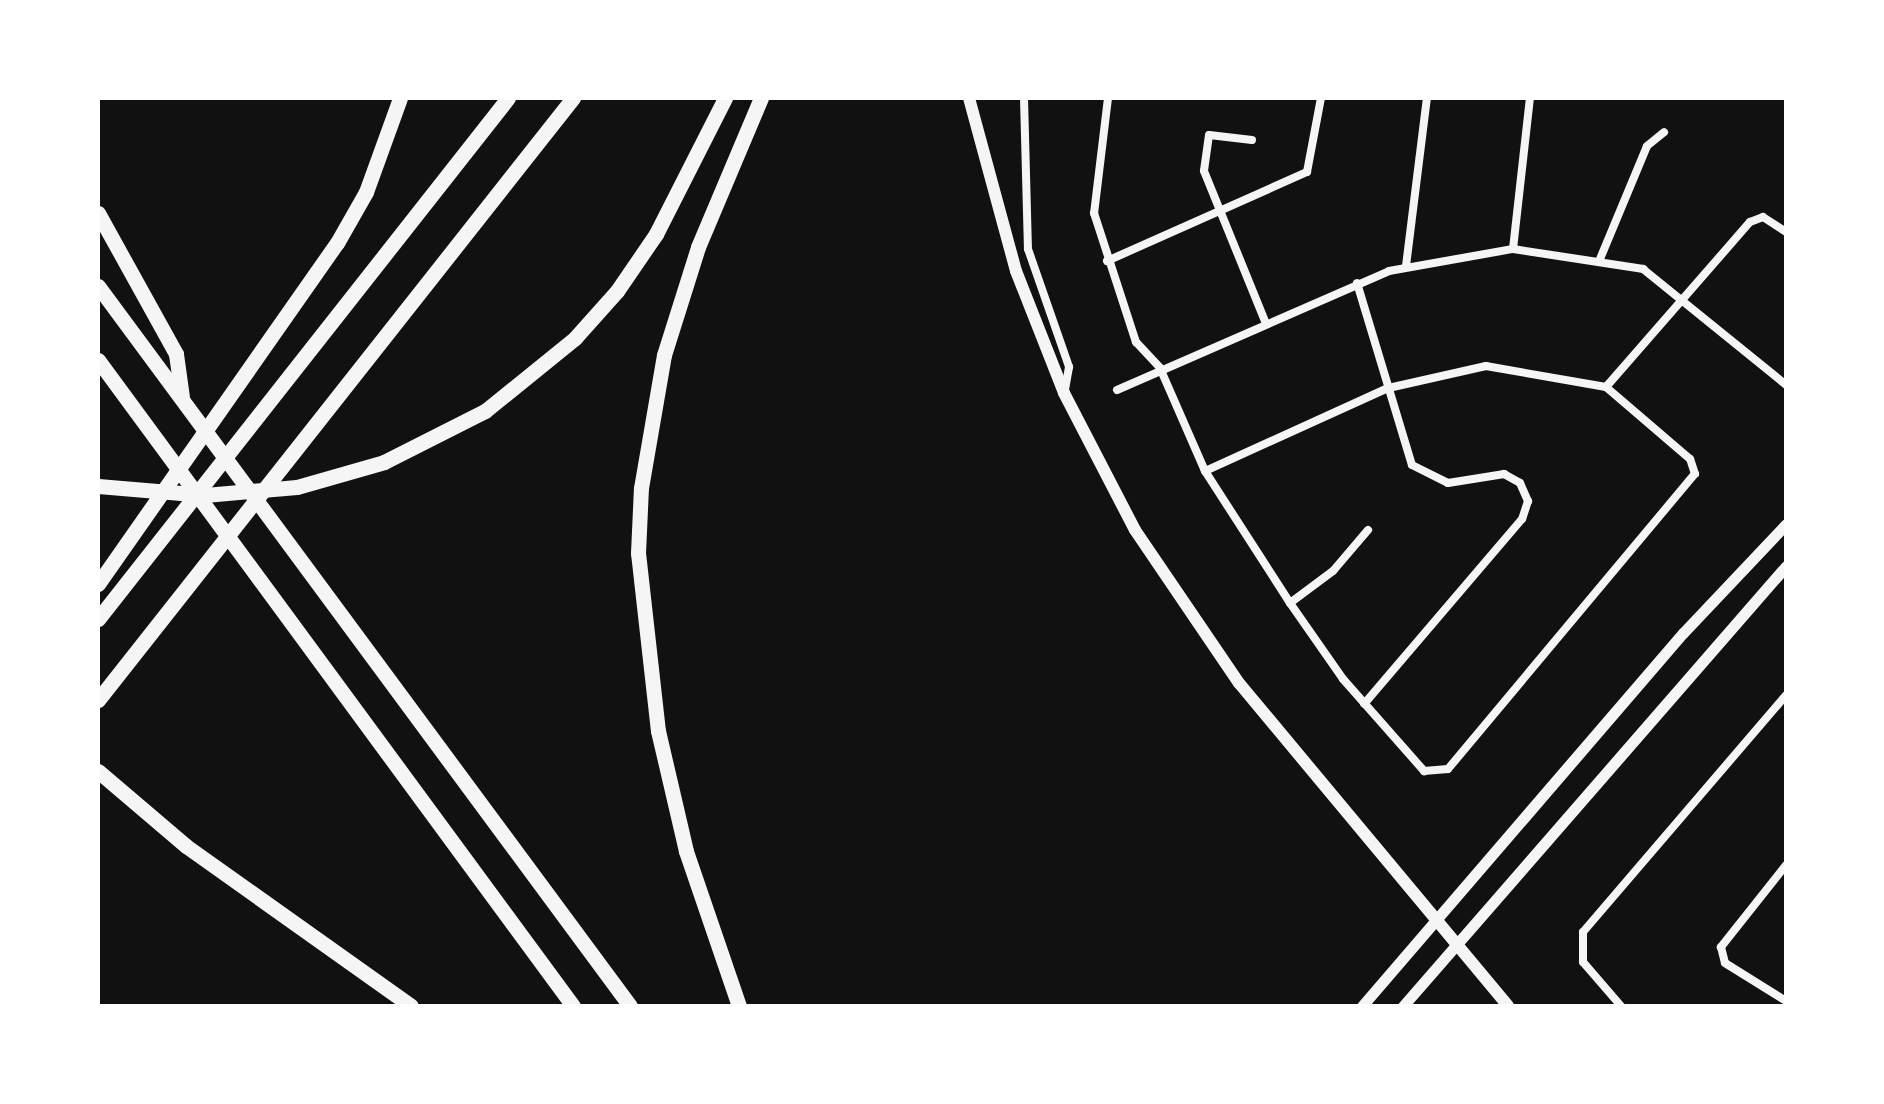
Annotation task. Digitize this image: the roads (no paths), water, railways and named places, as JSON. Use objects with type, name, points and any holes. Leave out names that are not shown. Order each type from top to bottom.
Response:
[{"type":"highway","points":[[98,584],[337,243],[366,192],[400,98]]},
{"type":"highway","points":[[98,619],[508,98]]},
{"type":"highway","points":[[98,700],[574,98]]},
{"type":"highway","points":[[98,486],[156,494],[248,493],[348,474],[423,445],[525,382],[617,291],[656,234],[725,98]]},
{"type":"highway","points":[[739,1006],[686,851],[658,731],[638,553],[644,470],[664,355],[698,247],[761,98]]},
{"type":"highway","points":[[98,213],[176,354],[182,397]]},
{"type":"highway","points":[[98,286],[630,1006]]},
{"type":"highway","points":[[98,360],[574,1006]]},
{"type":"highway","points":[[99,773],[186,846],[411,1006]]},
{"type":"main road","points":[[970,98],[1016,271],[1064,393],[1122,507],[1191,618],[1508,1006]]},
{"type":"main road","points":[[1362,1006],[1786,524]]},
{"type":"main road","points":[[1403,1006],[1786,566]]},
{"type":"street","points":[[1024,98],[1028,249],[1068,367],[1064,393]]},
{"type":"street","points":[[1108,98],[1094,213],[1136,342],[1160,368],[1206,471],[1290,603],[1364,704],[1416,766],[1433,774],[1448,769],[1694,481],[1690,459],[1606,387],[1486,366],[1388,388],[1206,471]]},
{"type":"street","points":[[1107,261],[1307,172],[1321,98]]},
{"type":"street","points":[[1406,266],[1427,98]]},
{"type":"street","points":[[1513,249],[1530,98]]},
{"type":"street","points":[[1600,259],[1647,146],[1664,132]]},
{"type":"street","points":[[1252,140],[1214,136],[1206,140],[1204,171],[1217,213],[1265,322]]},
{"type":"street","points":[[1606,387],[1750,222],[1770,220],[1786,232]]},
{"type":"street","points":[[1116,390],[1357,283],[1406,266],[1513,249],[1600,259],[1644,269],[1786,385]]},
{"type":"street","points":[[1357,283],[1407,455],[1420,472],[1448,484],[1504,474],[1520,482],[1528,502],[1522,519],[1364,704]]},
{"type":"street","points":[[1290,603],[1333,571],[1368,530]]},
{"type":"street","points":[[1621,1006],[1584,962],[1583,932],[1786,695]]},
{"type":"street","points":[[1786,865],[1721,947],[1725,963],[1786,1001]]}]
